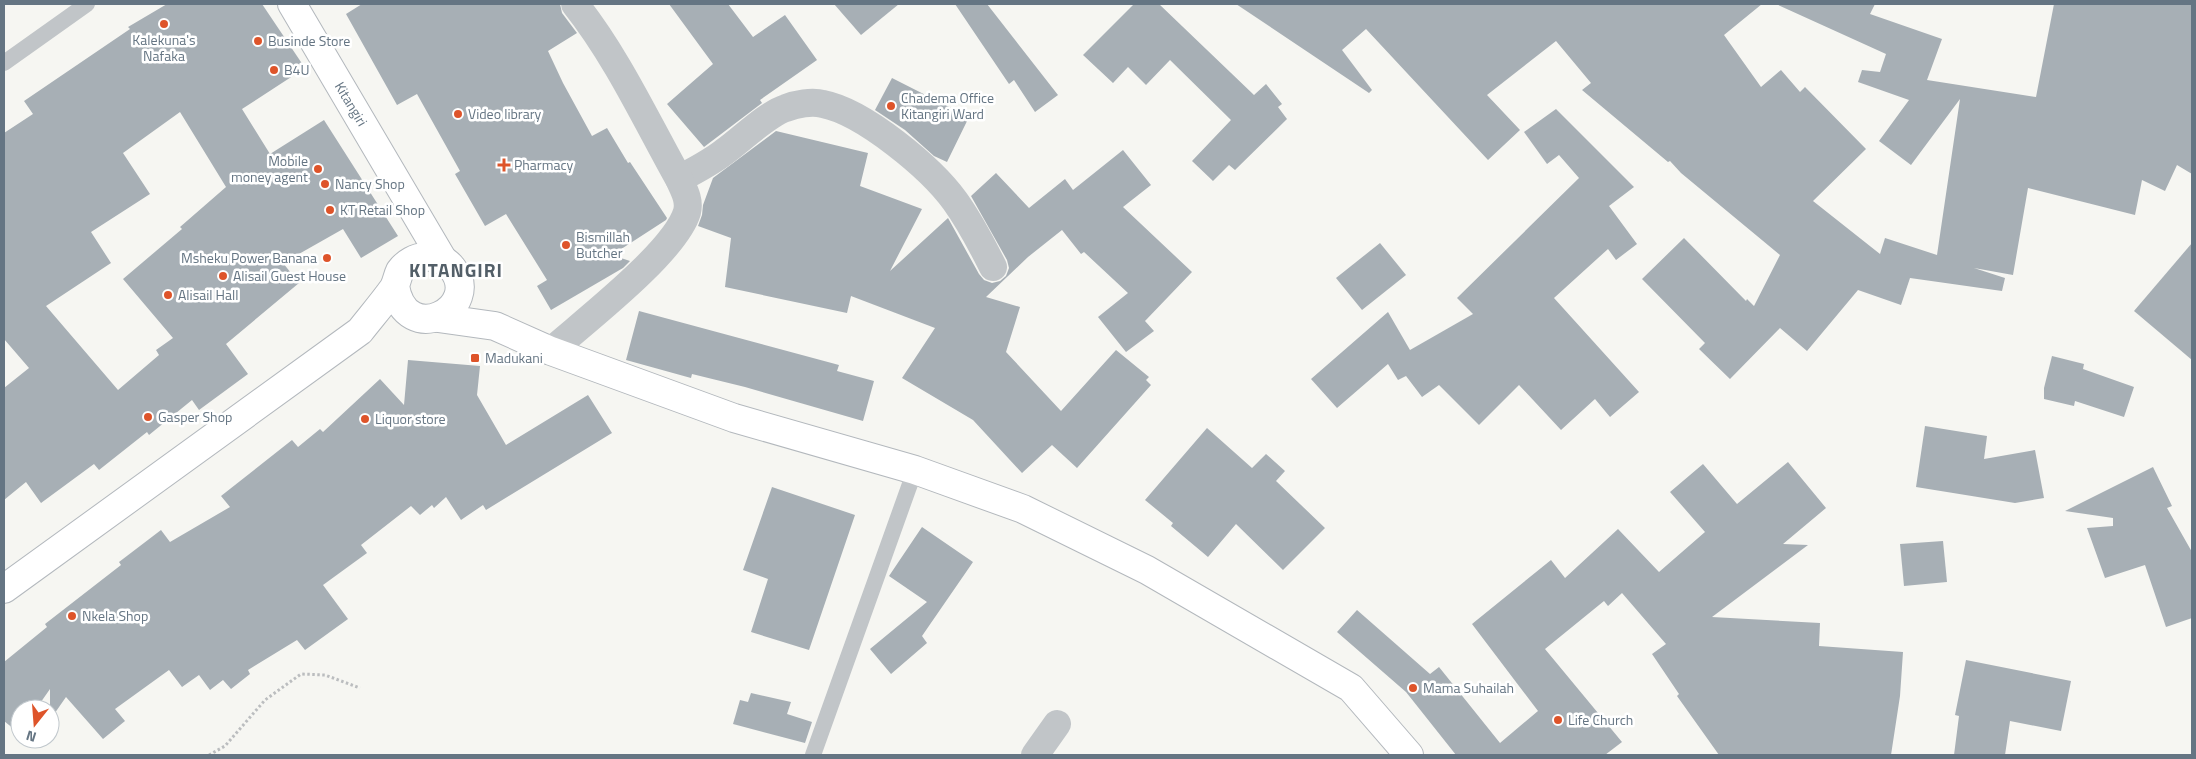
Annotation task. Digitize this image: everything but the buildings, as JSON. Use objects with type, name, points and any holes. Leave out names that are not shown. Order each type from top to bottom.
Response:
[{"type":"street","name":"Kitangiri","points":[[292,4],[443,260]]},
{"type":"street","points":[[552,351],[669,244],[687,212],[687,195],[679,179],[621,73],[590,22],[575,4]]},
{"type":"street","points":[[679,179],[723,153],[754,128],[784,108],[800,104],[821,103],[848,111],[906,152],[935,177],[955,201],[993,267]]},
{"type":"street","points":[[411,204],[398,298],[404,308],[426,317],[495,326],[552,351],[734,418],[914,470],[1023,509],[1147,570],[1227,614],[1351,688],[1409,755]]},
{"type":"street","points":[[4,589],[360,331],[401,274],[418,257],[431,256],[443,260],[452,268],[458,279],[459,291],[456,302],[448,312],[360,331]]},
{"type":"street","points":[[459,291],[495,326]]},
{"type":"street","points":[[1035,755],[1058,724]]},
{"type":"lane","points":[[4,63],[87,4]]},
{"type":"lane","points":[[813,755],[914,470]]},
{"type":"path","points":[[209,755],[226,746],[265,700],[301,674],[324,675],[360,688]]},
{"type":"place","name":"Kalekuna's Nafaka","points":[[164,24]]},
{"type":"place","name":"Businde Store","points":[[258,41]]},
{"type":"place","name":"B4U","points":[[274,70]]},
{"type":"place","name":"Chadema Office Kitangiri Ward","points":[[891,106]]},
{"type":"place","name":"Video library","points":[[458,114]]},
{"type":"place","name":"Pharmacy","points":[[504,165]]},
{"type":"place","name":"Mobile money agent","points":[[318,169]]},
{"type":"place","name":"Nancy Shop","points":[[325,184]]},
{"type":"place","name":"KT Retail Shop","points":[[330,210]]},
{"type":"place","name":"Bismillah Butcher","points":[[566,245]]},
{"type":"place","name":"Msheku Power Banana","points":[[327,258]]},
{"type":"place","name":"Alisail Guest House","points":[[223,276]]},
{"type":"place","name":"Alisail Hall","points":[[168,295]]},
{"type":"place","name":"Madukani","points":[[475,358]]},
{"type":"place","name":"Gasper Shop","points":[[148,417]]},
{"type":"place","name":"Liquor store","points":[[365,419]]},
{"type":"place","name":"Nkela Shop","points":[[72,616]]},
{"type":"place","name":"Mama Suhailah","points":[[1413,688]]},
{"type":"place","name":"Life Church","points":[[1558,720]]},
{"type":"district","name":"KITANGIRI","points":[[456,270]]}]
